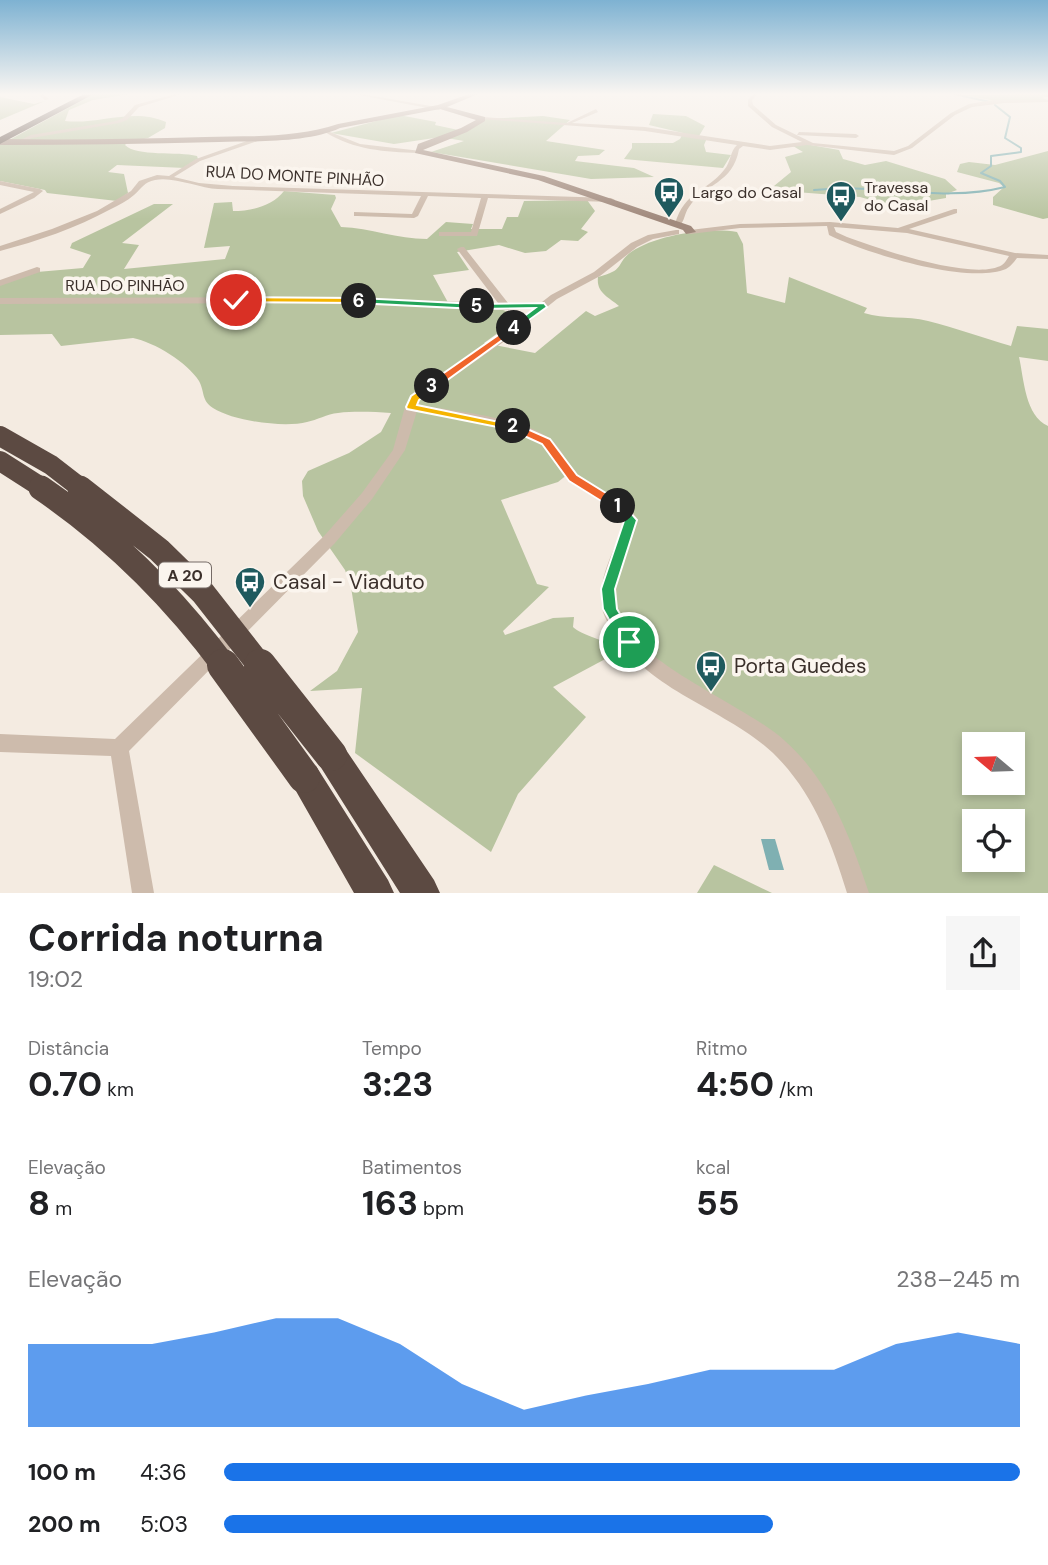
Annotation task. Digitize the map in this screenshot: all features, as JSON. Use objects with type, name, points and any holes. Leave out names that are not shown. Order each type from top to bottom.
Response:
[{"type":"highway","name":"A 20","points":[[0,436],[51,465],[159,550],[202,593],[331,755],[421,893]]},
{"type":"highway","name":"A 20","points":[[0,461],[28,477],[133,561],[180,610],[304,777],[374,893]]},
{"type":"street","points":[[7,142],[39,136]]},
{"type":"street","points":[[7,142],[90,143],[283,136]]},
{"type":"street","points":[[335,136],[366,148],[418,151],[512,170],[611,200],[681,229]]},
{"type":"street","points":[[418,151],[421,146],[449,136]]},
{"type":"street","points":[[691,136],[770,148],[808,143]]},
{"type":"street","points":[[797,136],[821,147],[904,152],[923,136]]},
{"type":"street","points":[[846,136],[856,136]]},
{"type":"street","points":[[0,249],[58,231],[86,218],[126,197],[138,189],[141,182],[172,175],[198,160],[261,138]]},
{"type":"street","points":[[681,229],[682,212],[689,202],[720,180],[736,154],[736,148],[742,144]]},
{"type":"street","name":"RUA DO MONTE PINHÃO","points":[[172,175],[191,184],[221,187],[425,196],[611,200]]},
{"type":"street","points":[[0,183],[40,191],[0,212]]},
{"type":"street","points":[[357,214],[414,216],[425,196]]},
{"type":"street","points":[[442,234],[474,234],[485,198]]},
{"type":"street","points":[[899,230],[954,211]]},
{"type":"street","points":[[830,224],[832,233],[844,239],[939,267],[971,271],[996,269],[1010,263],[1015,255]]},
{"type":"street","points":[[0,743],[119,748],[330,539],[352,513],[398,450],[405,437],[415,398],[554,297],[597,274],[634,245],[651,237],[681,229],[830,224],[899,230],[1015,255],[1048,257]]},
{"type":"street","points":[[461,249],[506,307]]},
{"type":"street","points":[[0,283],[37,271]]},
{"type":"street","name":"RUA DO PINHÃO","points":[[0,301],[306,300],[506,307],[544,305]]},
{"type":"street","points":[[411,407],[509,425],[530,432],[550,445],[573,478],[626,512],[631,520],[608,589],[610,609],[617,626],[641,656],[752,725],[778,746],[801,771],[822,798],[832,818],[858,893]]},
{"type":"street","points":[[119,748],[143,893]]},
{"type":"green space","points":[[17,136],[152,136],[125,145],[138,151],[197,156],[198,159],[185,168],[117,165],[108,172],[124,174],[128,193],[117,201],[47,193],[45,190],[0,181],[0,145]]},
{"type":"green space","points":[[346,136],[552,136],[546,141],[605,150],[599,155],[578,156],[575,161],[634,168],[654,177],[591,179],[431,152],[464,141],[441,137],[394,144]]},
{"type":"green space","points":[[682,136],[707,138],[704,145],[706,152],[731,155],[723,168],[624,159],[632,148],[632,143],[673,143]]},
{"type":"green space","points":[[805,144],[839,150],[843,159],[865,165],[886,161],[945,179],[957,190],[946,194],[946,198],[905,205],[860,197],[796,192],[774,186],[791,172],[785,157],[803,152],[793,146]]},
{"type":"green space","points":[[1048,151],[1048,218],[1043,219],[993,205],[993,197],[1004,187],[999,183],[957,172],[960,164],[969,162],[995,165]]},
{"type":"green space","points":[[284,191],[335,195],[331,209],[341,227],[427,239],[446,222],[473,224],[471,229],[502,229],[507,217],[518,217],[524,201],[587,200],[595,211],[581,229],[588,232],[578,241],[561,240],[546,251],[525,253],[499,245],[457,252],[469,270],[433,275],[451,308],[503,310],[516,315],[516,320],[484,343],[535,353],[586,311],[595,316],[619,306],[601,291],[598,277],[617,269],[631,252],[668,237],[712,231],[737,232],[743,244],[747,293],[785,303],[789,277],[867,308],[864,313],[928,321],[1011,346],[1017,326],[1048,329],[1048,361],[1019,357],[1030,406],[1040,421],[1048,426],[1048,893],[856,893],[799,762],[636,655],[606,580],[630,533],[627,503],[615,501],[568,474],[558,482],[501,500],[537,584],[549,587],[503,631],[505,635],[553,618],[574,617],[573,627],[576,630],[624,649],[553,687],[586,717],[518,794],[491,852],[355,753],[362,688],[310,691],[337,671],[358,632],[351,587],[345,570],[318,531],[303,496],[302,481],[308,471],[349,453],[381,432],[391,413],[338,413],[297,424],[245,420],[222,413],[209,405],[199,381],[187,367],[170,354],[141,340],[133,338],[61,346],[52,334],[0,335],[0,285],[37,272],[83,268],[91,255],[70,248],[72,243],[154,204],[173,204],[122,243],[139,245],[124,269],[225,259],[230,246],[204,248],[214,203],[232,202],[233,211],[240,211],[261,207]]},
{"type":"green space","points":[[714,865],[772,893],[697,893]]},
{"type":"water","points":[[761,839],[775,839],[784,870],[769,870]]},
{"type":"waterway","points":[[814,190],[957,193],[1005,187],[1000,181],[981,173],[991,166],[991,156],[1021,152],[1021,148],[1005,138],[1006,136]]},
{"type":"place","name":"Largo do Casal","points":[[669,219]]},
{"type":"place","name":"Travessa do Casal","points":[[841,223]]},
{"type":"place","name":"Casal - Viaduto","points":[[250,609]]},
{"type":"place","name":"Porta Guedes","points":[[711,693]]},
{"type":"route","points":[[236,300],[431,302],[452,306],[506,307],[544,305],[498,341],[415,398],[411,407],[509,425],[530,432],[550,445],[573,478],[626,512],[631,520],[608,589],[610,609],[617,626],[629,642]]}]
